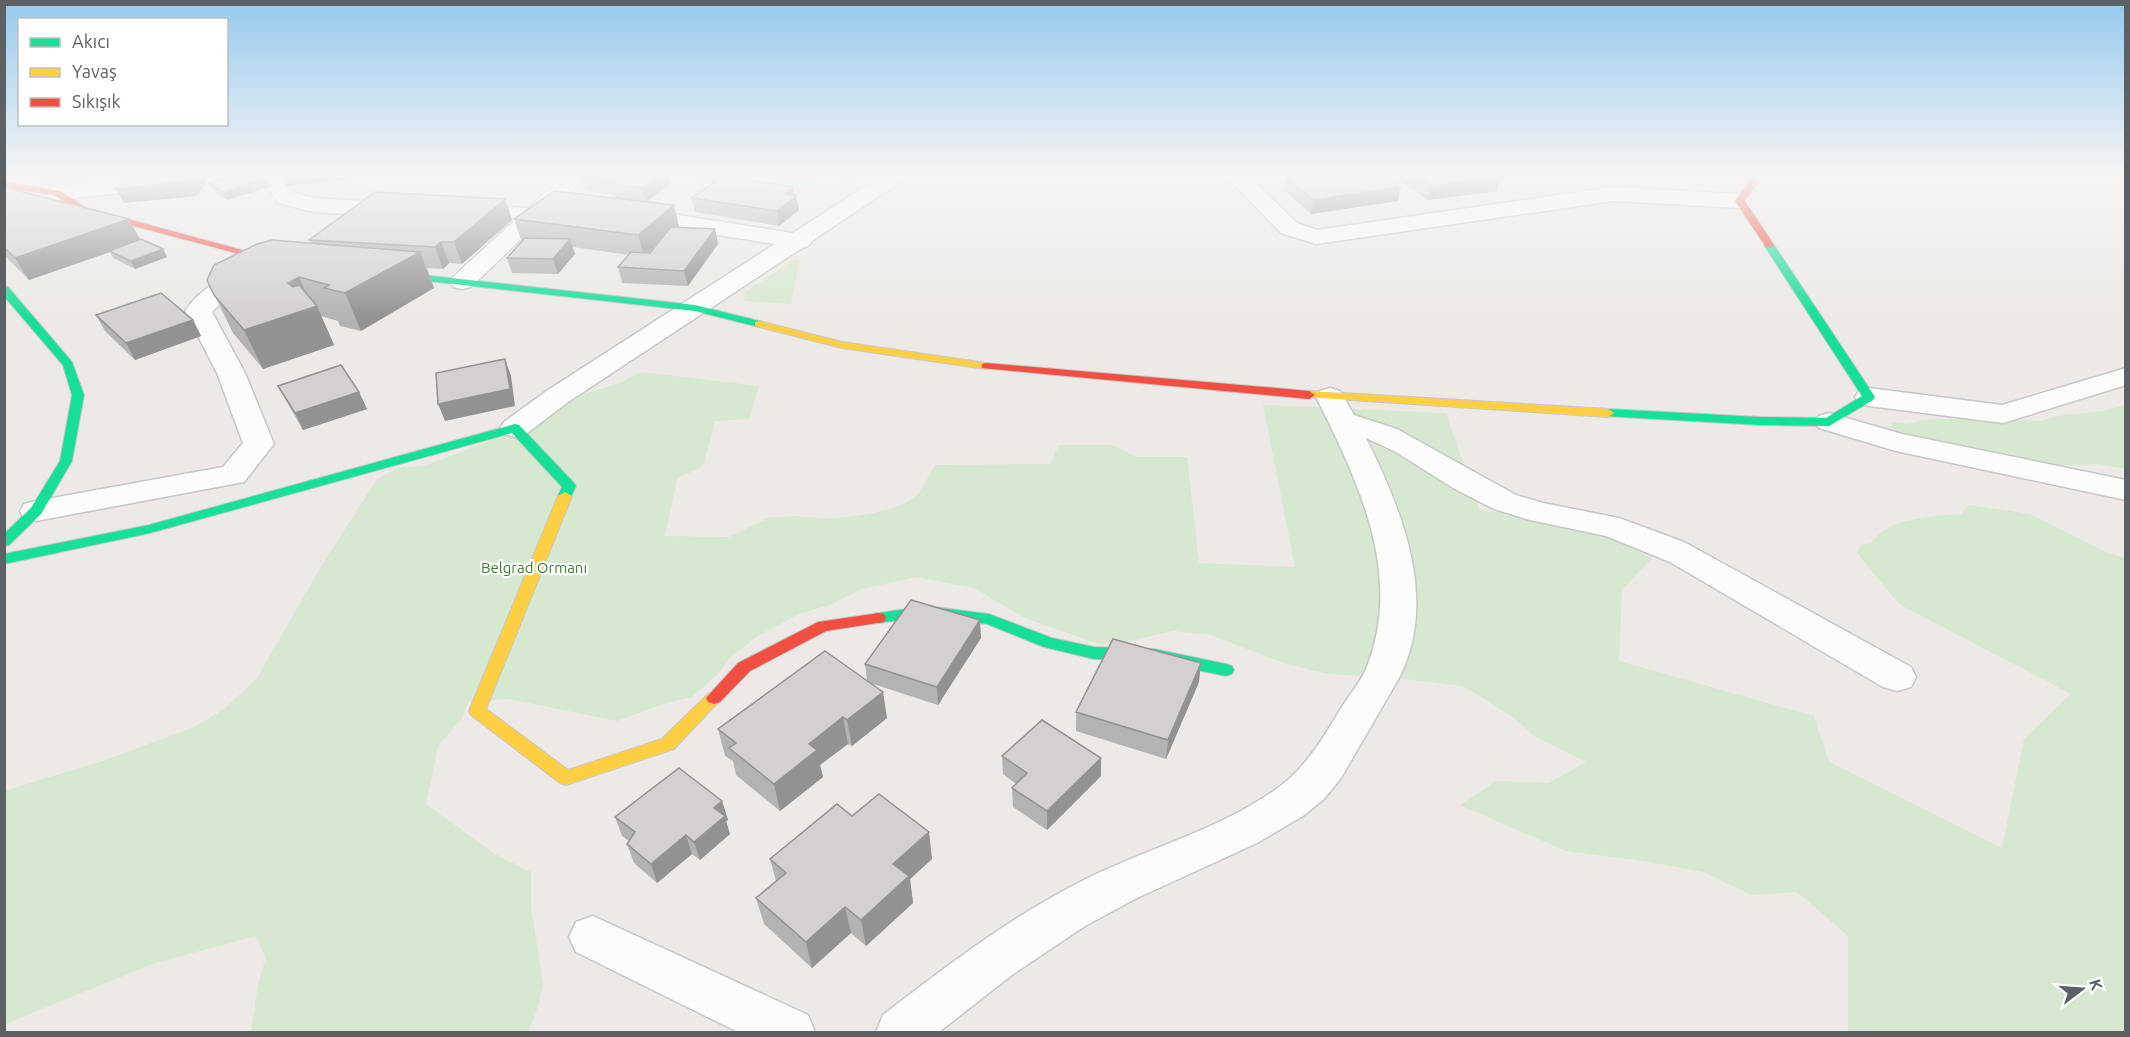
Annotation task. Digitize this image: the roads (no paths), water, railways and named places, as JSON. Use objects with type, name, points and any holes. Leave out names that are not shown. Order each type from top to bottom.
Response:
[{"type":"street","points":[[131,222],[284,263]]},
{"type":"street","points":[[462,282],[527,222]]},
{"type":"street","points":[[678,222],[800,241]]},
{"type":"street","points":[[4,559],[150,529],[515,428],[558,396],[827,222]]},
{"type":"street","points":[[1283,222],[1289,228],[1316,237],[1419,222]]},
{"type":"street","points":[[1754,222],[1869,397]]},
{"type":"street","points":[[36,511],[233,475],[259,444],[231,373],[198,311],[218,292],[284,263]]},
{"type":"street","points":[[367,272],[695,308],[842,345],[1015,370],[1336,409],[1829,422],[1896,442],[2126,490]]},
{"type":"street","points":[[4,289],[68,364],[78,395],[66,461],[36,511],[4,542]]},
{"type":"street","points":[[1829,422],[1869,397],[2003,414],[2126,376]]},
{"type":"street","points":[[1336,409],[1359,424],[1390,435],[1487,494],[1506,502],[1541,513],[1607,525],[1659,543],[1692,559],[1897,677]]},
{"type":"street","points":[[901,1032],[972,974],[1039,928],[1095,896],[1247,828],[1290,803],[1316,779],[1335,754],[1386,665],[1397,628],[1400,590],[1396,555],[1382,509],[1336,409]]},
{"type":"street","points":[[515,428],[569,486],[477,711],[566,778],[668,744],[744,668],[823,626],[926,611],[989,619],[1049,643],[1094,653],[1155,655],[1226,670]]},
{"type":"street","points":[[593,937],[790,1032]]},
{"type":"park label","name":"Belgrad Ormanı","points":[[534,567]]}]
